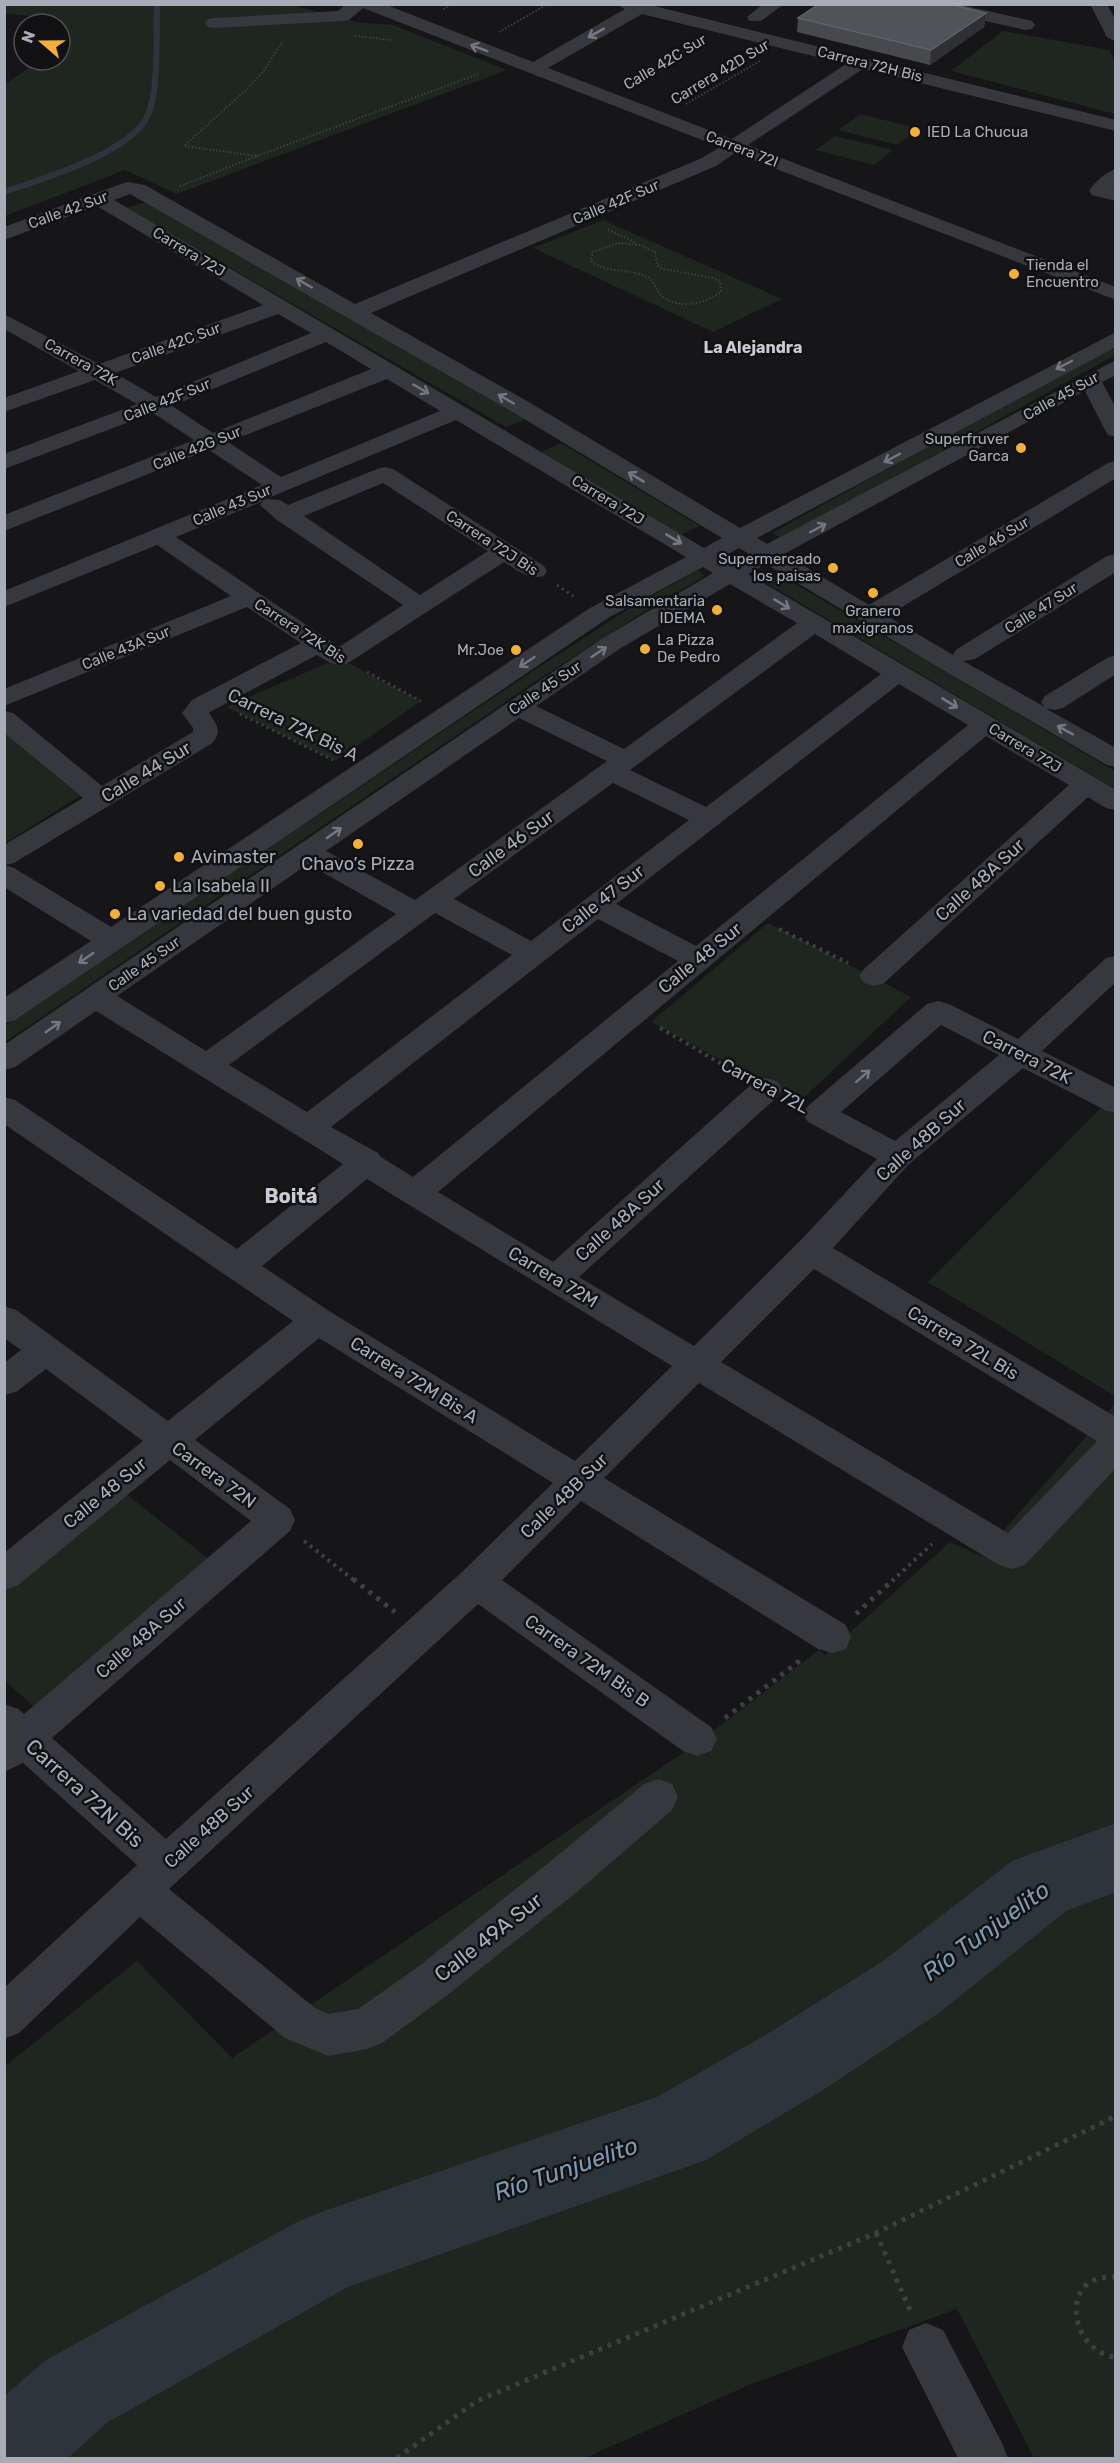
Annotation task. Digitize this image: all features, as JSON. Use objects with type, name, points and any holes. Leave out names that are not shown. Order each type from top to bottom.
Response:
[{"type":"street","points":[[214,23],[343,16],[357,4]]},
{"type":"street","name":"Carrera 72I","points":[[368,4],[1116,294]]},
{"type":"street","points":[[754,17],[776,4]]},
{"type":"street","points":[[932,4],[1026,25]]},
{"type":"street","points":[[1098,4],[1116,37]]},
{"type":"street","points":[[533,69],[637,6]]},
{"type":"street","name":"Carrera 72H Bis","points":[[637,6],[1116,126]]},
{"type":"street","name":"Calle 42F Sur","points":[[355,312],[709,162],[861,62]]},
{"type":"street","points":[[1116,175],[1099,191],[1116,195]]},
{"type":"street","name":"Carrera 72J","points":[[133,187],[355,312],[1116,759]]},
{"type":"street","name":"Calle 42 Sur","points":[[4,234],[133,187]]},
{"type":"street","name":"Carrera 72J","points":[[99,199],[1116,802]]},
{"type":"street","name":"Calle 42C Sur","points":[[4,406],[100,372],[117,363],[280,306]]},
{"type":"street","name":"Carrera 72K","points":[[4,320],[100,372],[211,442],[268,490],[285,515],[419,605]]},
{"type":"street","name":"Calle 42F Sur","points":[[4,462],[155,405],[328,334]]},
{"type":"street","name":"Calle 45 Sur","points":[[4,1013],[599,613],[1116,338]]},
{"type":"street","name":"Calle 45 Sur","points":[[4,1060],[517,707],[645,622],[1116,366]]},
{"type":"street","name":"Calle 42G Sur","points":[[4,524],[389,370]]},
{"type":"street","points":[[1090,380],[1116,430]]},
{"type":"street","name":"Calle 43 Sur","points":[[4,600],[459,411]]},
{"type":"street","points":[[516,445],[556,429]]},
{"type":"street","name":"Calle 46 Sur","points":[[869,616],[1116,468]]},
{"type":"street","name":"Carrera 72J Bis","points":[[285,515],[385,474],[535,571]]},
{"type":"street","name":"Carrera 72K Bis","points":[[159,536],[328,651]]},
{"type":"street","name":"Calle 44 Sur","points":[[4,857],[202,738],[207,729],[195,713],[201,706],[328,651],[419,605],[504,551]]},
{"type":"street","name":"Calle 47 Sur","points":[[966,654],[1116,561]]},
{"type":"street","name":"Calle 43A Sur","points":[[4,699],[248,598]]},
{"type":"street","name":"Calle 46 Sur","points":[[208,1065],[814,623]]},
{"type":"street","points":[[1054,702],[1116,663]]},
{"type":"street","name":"Calle 47 Sur","points":[[309,1127],[898,673]]},
{"type":"street","points":[[517,707],[707,818]]},
{"type":"street","points":[[4,719],[101,799]]},
{"type":"street","name":"Calle 48 Sur","points":[[416,1192],[985,724]]},
{"type":"street","name":"Calle 48A Sur","points":[[874,976],[1086,784]]},
{"type":"street","points":[[307,852],[532,954]]},
{"type":"street","points":[[4,874],[112,941]]},
{"type":"street","points":[[595,905],[698,959]]},
{"type":"street","name":"Calle 48B Sur","points":[[4,2018],[476,1582],[579,1482],[696,1362],[811,1251],[898,1156],[1021,1053],[1116,965]]},
{"type":"street","name":"Carrera 72M","points":[[96,997],[367,1161],[555,1279],[1012,1554],[1116,1444]]},
{"type":"street","name":"Carrera 72K","points":[[819,1114],[938,1011],[1116,1102]]},
{"type":"street","name":"Calle 48A Sur","points":[[555,1279],[766,1089]]},
{"type":"street","name":"Carrera 72M Bis A","points":[[4,1108],[317,1320],[832,1637]]},
{"type":"street","name":"Carrera 72L","points":[[819,1114],[898,1156]]},
{"type":"street","points":[[239,1266],[367,1161]]},
{"type":"street","name":"Carrera 72L Bis","points":[[811,1251],[1116,1435]]},
{"type":"street","name":"Carrera 72N","points":[[4,1319],[277,1520]]},
{"type":"street","name":"Calle 48 Sur","points":[[4,1575],[317,1320]]},
{"type":"street","points":[[4,1382],[46,1350]]},
{"type":"street","name":"Calle 48A Sur","points":[[11,1738],[277,1520]]},
{"type":"street","name":"Carrera 72M Bis B","points":[[476,1582],[697,1739]]},
{"type":"street","name":"Carrera 72N Bis","points":[[11,1738],[300,2023]]},
{"type":"street","name":"Calle 49A Sur","points":[[300,2023],[328,2035],[367,2028],[430,1983],[562,1878],[658,1797]]},
{"type":"street","points":[[926,2347],[984,2458]]},
{"type":"path","points":[[474,46],[549,4]]},
{"type":"path","name":"Calle 42C Sur","points":[[607,97],[723,28]]},
{"type":"path","points":[[348,35],[395,41]]},
{"type":"path","points":[[257,156],[184,146],[247,89],[263,72],[282,42],[288,39]]},
{"type":"path","name":"Carrera 42D Sur","points":[[662,118],[788,44]]},
{"type":"path","points":[[159,200],[181,186],[478,74],[468,69]]},
{"type":"path","points":[[601,226],[648,248],[654,252],[657,265],[663,269],[694,272],[713,278],[720,282],[721,292],[709,300],[677,302],[660,296],[650,276],[612,272],[591,261],[593,252],[608,245],[629,243],[648,248]]},
{"type":"path","name":"Carrera 72J Bis","points":[[535,571],[599,613]]},
{"type":"path","name":"Carrera 72K Bis","points":[[328,651],[448,715]]},
{"type":"path","name":"Carrera 72K Bis A","points":[[213,701],[360,774]]},
{"type":"path","name":"Carrera 72L","points":[[634,1012],[766,1089]]},
{"type":"path","points":[[277,1520],[422,1633]]},
{"type":"path","points":[[697,1739],[832,1637],[957,1521]]},
{"type":"path","points":[[397,2458],[477,2401],[876,2233],[1116,2116]]},
{"type":"path","points":[[876,2233],[926,2347]]},
{"type":"path","points":[[1116,2277],[1100,2277],[1089,2282],[1080,2291],[1075,2316],[1079,2329],[1087,2342],[1097,2351],[1116,2358]]},
{"type":"shaded area","points":[[5,5],[291,5],[357,22],[393,25],[507,70],[177,194],[125,170],[5,216],[5,84],[23,72],[72,72],[72,12],[5,14]]},
{"type":"shaded area","points":[[1003,31],[1110,50],[1115,64],[1115,114],[951,71]]},
{"type":"shaded area","points":[[861,114],[919,129],[897,145],[838,130]]},
{"type":"shaded area","points":[[835,136],[893,150],[874,165],[816,150]]},
{"type":"shaded area","points":[[145,202],[526,419],[506,427],[127,208]]},
{"type":"shaded area","points":[[603,220],[782,299],[713,332],[533,248]]},
{"type":"shaded area","points":[[1109,347],[1115,350],[1115,355],[784,539],[772,533]]},
{"type":"shaded area","points":[[561,443],[700,526],[680,535],[541,452]]},
{"type":"shaded area","points":[[698,570],[705,576],[645,611],[536,681],[5,1042],[5,1025],[524,677],[630,608]]},
{"type":"shaded area","points":[[778,574],[1115,771],[1115,789],[763,581]]},
{"type":"shaded area","points":[[339,658],[421,701],[335,761],[226,707]]},
{"type":"shaded area","points":[[5,734],[80,796],[5,843]]},
{"type":"shaded area","points":[[768,923],[911,997],[799,1102],[651,1022]]},
{"type":"shaded area","points":[[1107,1102],[1115,1106],[1115,1396],[928,1282]]},
{"type":"shaded area","points":[[1115,1404],[1115,2458],[1034,2458],[957,2309],[749,2385],[585,2458],[5,2458],[5,2066],[137,1961],[232,2058],[699,1742],[819,1650],[825,1655],[950,1542],[981,1556]]},
{"type":"shaded area","points":[[117,1487],[209,1559],[36,1708],[5,1681],[5,1579]]},
{"type":"building","points":[[819,4],[949,4],[986,13],[931,50],[798,18]]},
{"type":"waterway","points":[[4,192],[84,163],[105,153],[138,129],[148,115],[154,91],[157,4]]},
{"type":"waterway","name":"Río Tunjuelito","points":[[4,2456],[77,2391],[327,2252],[677,2131],[795,2062],[911,1987],[1039,1886],[1116,1857]]},
{"type":"place","name":"IED La Chucua","points":[[915,132]]},
{"type":"place","name":"Tienda el Encuentro","points":[[1014,274]]},
{"type":"place","name":"Superfruver Garca","points":[[1021,448]]},
{"type":"place","name":"Supermercado los paisas","points":[[833,568]]},
{"type":"place","name":"Granero maxigranos","points":[[873,593]]},
{"type":"place","name":"Salsamentaria IDEMA","points":[[717,610]]},
{"type":"place","name":"La Pizza De Pedro","points":[[645,649]]},
{"type":"place","name":"Mr.Joe","points":[[516,650]]},
{"type":"place","name":"Chavo’s Pizza","points":[[358,844]]},
{"type":"place","name":"Avimaster","points":[[179,857]]},
{"type":"place","name":"La Isabela II","points":[[160,886]]},
{"type":"place","name":"La variedad del buen gusto","points":[[115,914]]},
{"type":"district","name":"La Alejandra","points":[[753,347]]},
{"type":"district","name":"Boitá","points":[[291,1196]]}]
